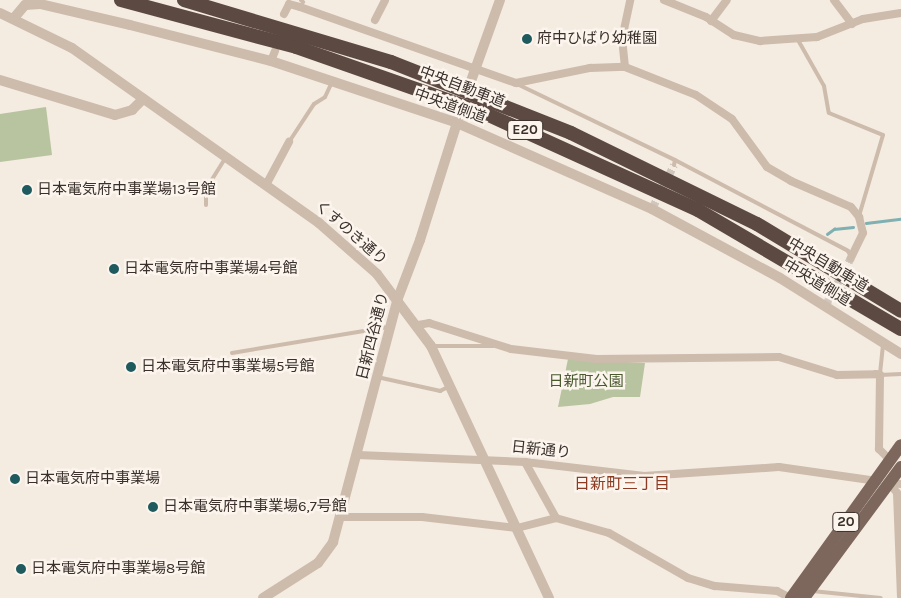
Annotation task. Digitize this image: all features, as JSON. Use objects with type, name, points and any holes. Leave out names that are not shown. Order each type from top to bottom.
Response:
[{"type":"highway","name":"中央自動車道","points":[[121,0],[296,47],[490,115],[698,210],[901,329]]},
{"type":"highway","name":"中央自動車道","points":[[184,0],[391,62],[571,133],[748,220],[901,311]]},
{"type":"main road","name":"20","points":[[807,594],[895,484],[896,463],[901,445]]},
{"type":"main road","name":"20","points":[[791,598],[875,481],[896,463]]},
{"type":"street","points":[[375,20],[385,0]]},
{"type":"street","points":[[471,81],[500,0]]},
{"type":"street","points":[[625,67],[622,39],[630,0]]},
{"type":"street","points":[[664,0],[751,40],[798,40],[827,34],[852,24],[901,13]]},
{"type":"street","points":[[711,21],[727,0]]},
{"type":"street","points":[[834,0],[852,24]]},
{"type":"street","points":[[284,14],[289,4],[302,2],[516,83],[590,68],[625,67],[696,95],[732,119],[768,167],[791,181],[836,198],[851,207],[859,217],[863,234],[851,258]]},
{"type":"street","name":"中央道側道","points":[[14,18],[25,5],[59,4],[273,56],[333,80],[458,118],[652,209],[780,278],[901,354]]},
{"type":"street","name":"くすのき通り","points":[[0,12],[72,48],[266,185],[350,247],[398,298],[431,346],[549,598]]},
{"type":"street","points":[[0,80],[115,115],[132,110],[143,99]]},
{"type":"street","name":"日新四谷通り","points":[[358,455],[398,298],[458,118]]},
{"type":"street","points":[[266,185],[289,142]]},
{"type":"street","points":[[418,325],[429,323],[496,346],[596,359],[779,358],[837,374],[880,375],[880,448],[896,463]]},
{"type":"street","points":[[263,598],[323,559],[333,542],[342,517],[358,455]]},
{"type":"street","name":"日新通り","points":[[358,455],[525,462],[644,476],[779,467],[895,484]]},
{"type":"street","points":[[525,462],[556,518]]},
{"type":"street","points":[[895,484],[897,493],[901,596]]},
{"type":"street","points":[[342,517],[422,517],[516,528],[556,518],[609,534],[688,578],[715,586],[778,591],[791,598]]},
{"type":"lane","points":[[798,40],[824,86],[829,113],[883,135],[859,217]]},
{"type":"lane","points":[[289,142],[314,104],[325,97],[333,80]]},
{"type":"lane","points":[[516,83],[676,160],[848,250],[851,258]]},
{"type":"lane","points":[[206,205],[206,189],[226,157]]},
{"type":"lane","points":[[674,165],[676,160]]},
{"type":"lane","points":[[232,353],[390,327]]},
{"type":"lane","points":[[883,342],[880,375],[901,374]]},
{"type":"lane","points":[[431,346],[496,346]]},
{"type":"lane","points":[[377,377],[440,391],[451,386]]},
{"type":"lane","points":[[807,594],[881,598]]},
{"type":"green space","points":[[46,107],[52,155],[0,162],[0,114]]},
{"type":"green space","name":"日新町公園","points":[[568,359],[645,363],[640,397],[613,397],[590,404],[558,407]]},
{"type":"waterway","points":[[866,223],[901,219]]},
{"type":"waterway","points":[[827,234],[834,229],[853,227]]},
{"type":"tunnel","points":[[652,209],[674,165]]},
{"type":"tunnel","points":[[826,305],[851,258]]},
{"type":"place","name":"府中ひばり幼稚園","points":[[527,39]]},
{"type":"place","name":"日本電気府中事業場13号館","points":[[27,190]]},
{"type":"place","name":"日本電気府中事業場4号館","points":[[114,269]]},
{"type":"place","name":"日本電気府中事業場5号館","points":[[131,367]]},
{"type":"place","name":"日本電気府中事業場","points":[[15,479]]},
{"type":"place","name":"日本電気府中事業場6,7号館","points":[[153,507]]},
{"type":"place","name":"日本電気府中事業場8号館","points":[[21,569]]},
{"type":"district","name":"日新町三丁目","points":[[622,484]]}]
